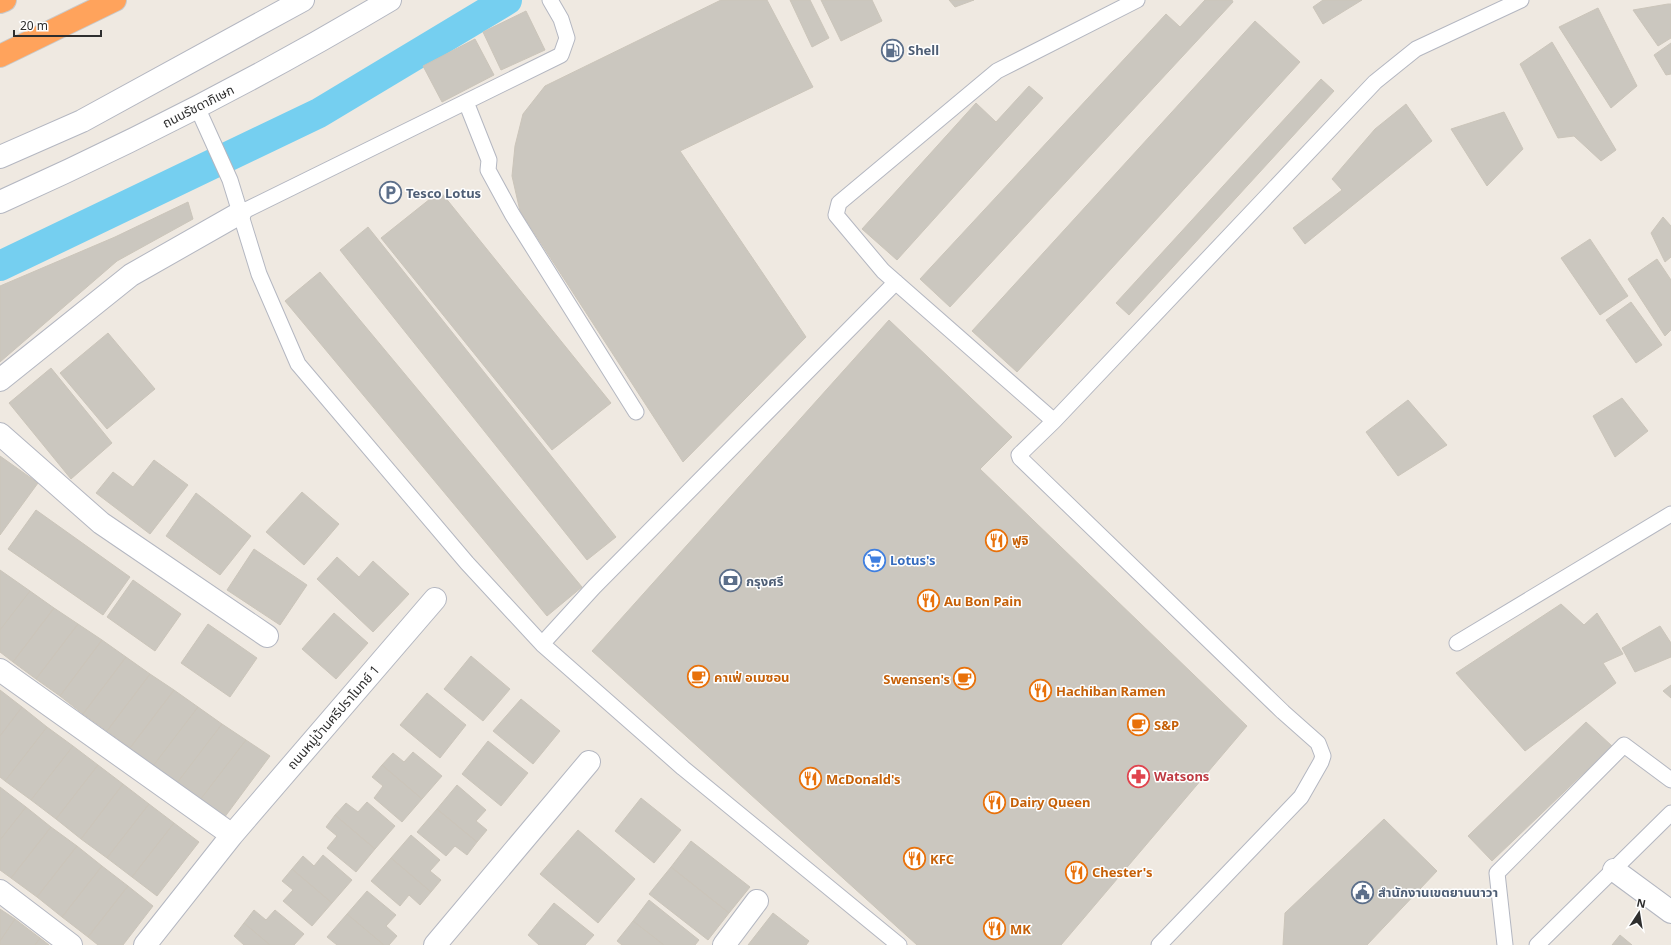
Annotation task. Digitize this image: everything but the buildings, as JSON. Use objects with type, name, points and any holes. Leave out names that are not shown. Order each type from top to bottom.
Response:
[{"type":"highway","points":[[0,2],[5,0]]},
{"type":"highway","points":[[5,55],[115,0]]},
{"type":"street","points":[[0,157],[82,121],[274,18],[303,0]]},
{"type":"street","name":"ถนนรัชดาภิเษก","points":[[0,202],[74,169],[197,108],[310,48],[390,0]]},
{"type":"street","points":[[0,380],[131,275],[240,212]]},
{"type":"street","points":[[0,434],[101,523],[268,636]]},
{"type":"street","name":"ถนนหมู่บ้านศรีปราโมทย์ 1","points":[[146,945],[232,835],[435,599]]},
{"type":"street","points":[[0,670],[232,835]]},
{"type":"street","points":[[436,945],[589,762]]},
{"type":"street","points":[[1614,870],[1671,912]]},
{"type":"street","points":[[0,891],[71,945]]},
{"type":"street","points":[[724,945],[757,901]]},
{"type":"lane","points":[[240,212],[561,55],[567,38],[562,19],[550,0]]},
{"type":"lane","points":[[1054,421],[883,271],[836,215],[839,203],[997,71],[1137,0]]},
{"type":"lane","points":[[1159,945],[1301,797],[1321,762],[1323,756],[1322,750],[1318,743],[1283,712],[1020,458],[1019,455],[1054,421],[1375,82],[1416,49],[1521,0]]},
{"type":"lane","points":[[466,102],[489,160],[488,170],[508,208],[636,412]]},
{"type":"lane","points":[[197,108],[210,133],[230,180],[259,274],[298,364],[467,563],[542,644],[683,768],[899,945]]},
{"type":"lane","points":[[542,644],[600,582],[896,282]]},
{"type":"lane","points":[[1457,643],[1671,514]]},
{"type":"lane","points":[[1505,945],[1497,873],[1624,745],[1671,780]]},
{"type":"lane","points":[[1537,945],[1671,813]]},
{"type":"waterway","points":[[0,266],[319,113],[507,0]]},
{"type":"place","name":"Shell","points":[[893,50]]},
{"type":"place","name":"Tesco Lotus","points":[[390,193]]},
{"type":"place","name":"ฟูจิ","points":[[997,540]]},
{"type":"place","name":"Lotus's","points":[[874,560]]},
{"type":"place","name":"กรุงศรี","points":[[730,581]]},
{"type":"place","name":"Au Bon Pain","points":[[928,601]]},
{"type":"place","name":"คาเฟ่ อเมซอน","points":[[699,677]]},
{"type":"place","name":"Swensen's","points":[[965,679]]},
{"type":"place","name":"Hachiban Ramen","points":[[1041,691]]},
{"type":"place","name":"S&P","points":[[1139,725]]},
{"type":"place","name":"Watsons","points":[[1139,776]]},
{"type":"place","name":"McDonald's","points":[[811,779]]},
{"type":"place","name":"Dairy Queen","points":[[994,802]]},
{"type":"place","name":"KFC","points":[[914,859]]},
{"type":"place","name":"Chester's","points":[[1077,872]]},
{"type":"place","name":"สำนักงานเขตยานนาวา","points":[[1362,892]]},
{"type":"place","name":"MK","points":[[994,929]]}]
